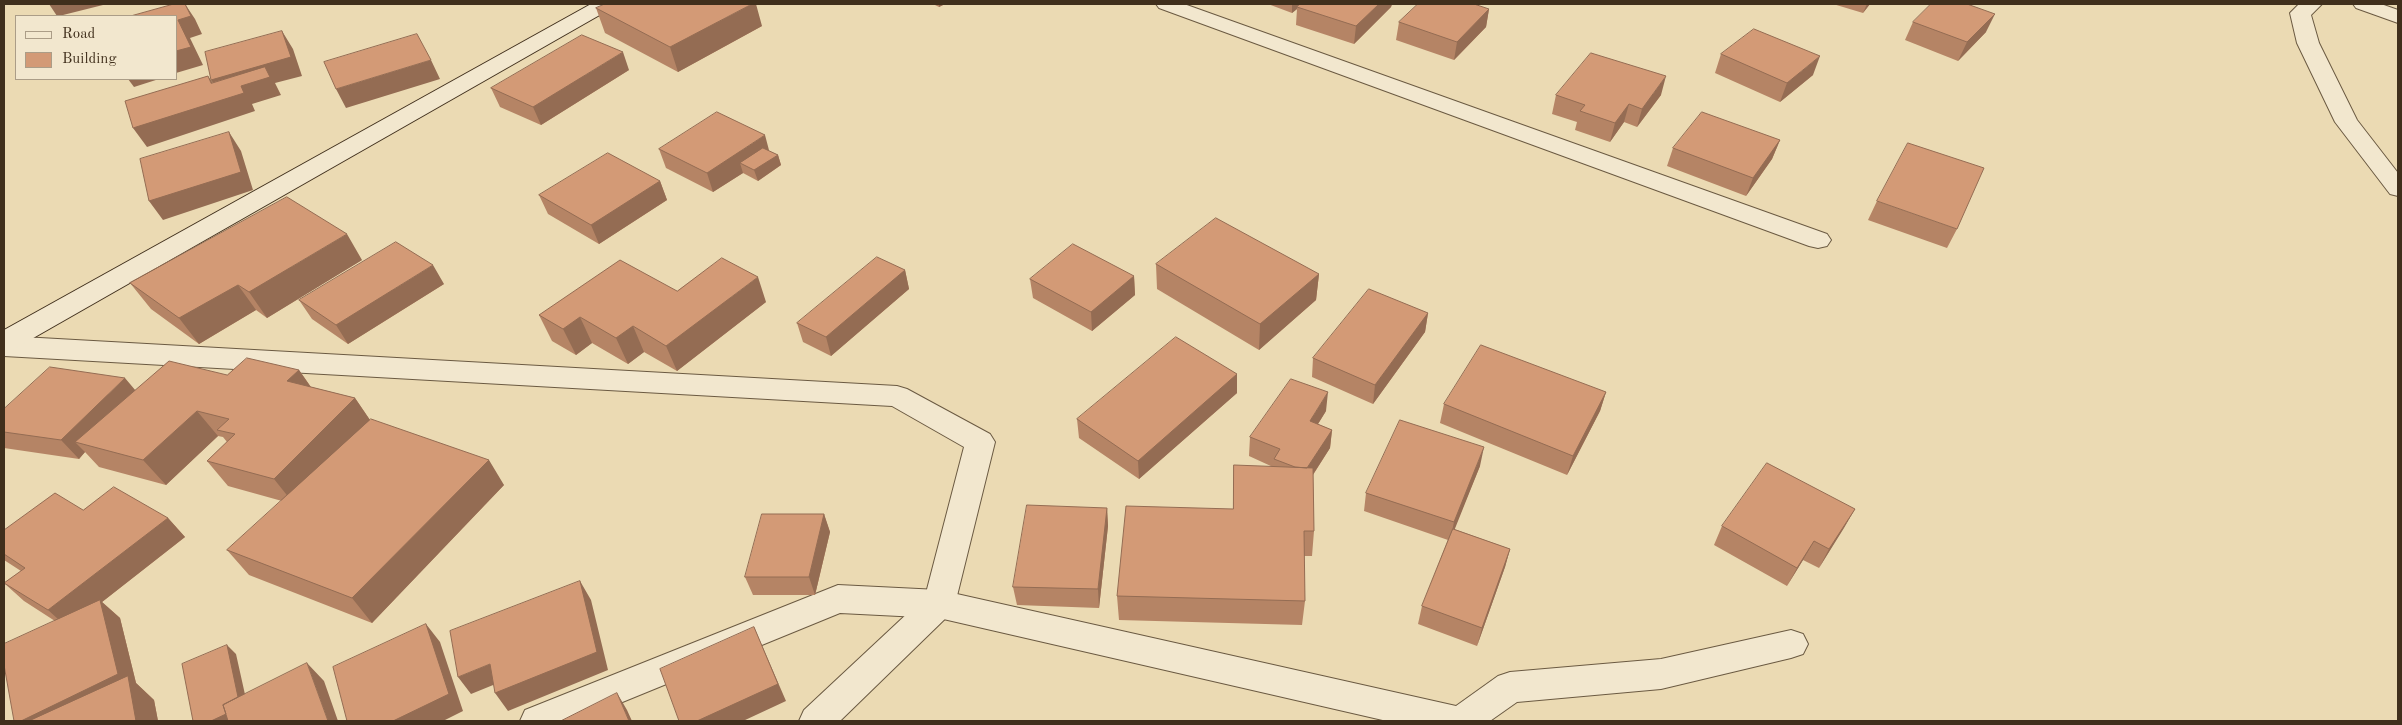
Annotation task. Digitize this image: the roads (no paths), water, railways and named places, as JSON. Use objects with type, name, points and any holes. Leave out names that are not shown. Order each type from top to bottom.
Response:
[{"type":"street","points":[[4,344],[605,4]]},
{"type":"street","points":[[1166,4],[1818,240]]},
{"type":"street","points":[[2312,4],[2300,13],[2308,43],[2346,122],[2398,189]]},
{"type":"street","points":[[2362,4],[2398,17]]},
{"type":"street","points":[[4,344],[897,396],[980,442],[939,604],[816,721]]},
{"type":"street","points":[[536,721],[838,599],[939,604],[1454,721]]},
{"type":"street","points":[[1463,721],[1510,687],[1661,674],[1791,644]]}]
